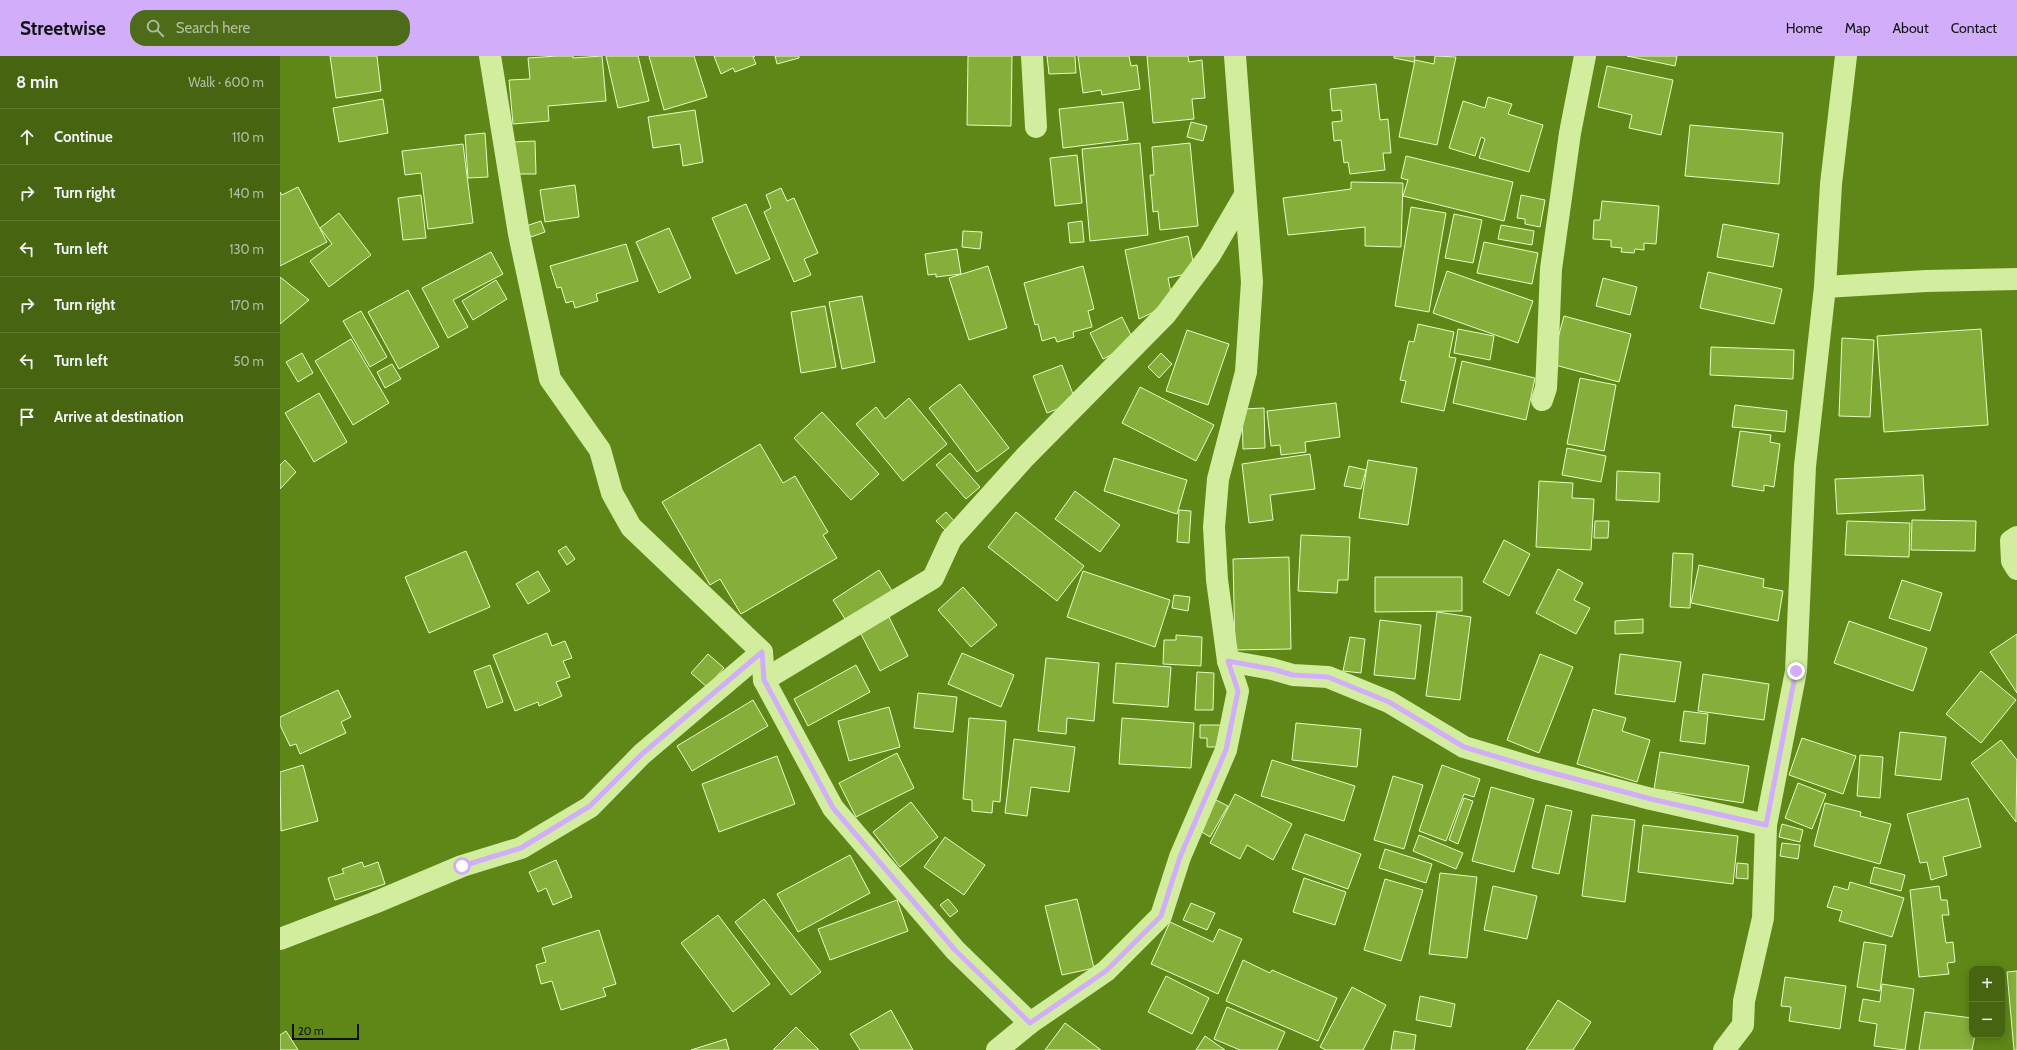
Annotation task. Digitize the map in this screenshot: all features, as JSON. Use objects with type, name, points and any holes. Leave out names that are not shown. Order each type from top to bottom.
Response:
[{"type":"street","points":[[490,56],[519,234],[550,379],[600,450],[612,493],[631,527],[762,652],[764,680],[833,808],[955,950],[1030,1023]]},
{"type":"street","points":[[1032,56],[1036,127]]},
{"type":"street","points":[[1010,1047],[1030,1023],[1106,971],[1161,916],[1180,857],[1226,750],[1238,691],[1228,661],[1217,580],[1214,527],[1218,479],[1246,372],[1252,282],[1235,56]]},
{"type":"street","points":[[1542,400],[1546,388],[1551,269],[1570,133],[1586,56]]},
{"type":"street","points":[[1724,1050],[1743,1025],[1744,1001],[1763,918],[1766,825],[1796,671],[1805,466],[1825,287],[1831,184],[1846,56]]},
{"type":"street","points":[[764,680],[933,578],[951,539],[1025,457],[1166,314],[1210,254],[1245,195]]},
{"type":"street","points":[[1825,287],[1926,281],[2017,279]]},
{"type":"street","points":[[2017,537],[2011,541],[2012,561],[2017,569]]},
{"type":"street","points":[[280,939],[462,866],[521,848],[590,806],[642,754],[762,652]]},
{"type":"street","points":[[1228,661],[1272,669],[1293,675],[1328,677],[1389,702],[1464,747],[1527,766],[1651,799],[1766,825]]},
{"type":"building","points":[[330,56],[377,56],[381,91],[336,98]]},
{"type":"building","points":[[573,56],[573,58],[602,56],[606,101],[548,106],[549,121],[513,124],[509,80],[530,79],[528,58]]},
{"type":"building","points":[[606,56],[638,56],[649,101],[618,108]]},
{"type":"building","points":[[649,56],[694,56],[707,97],[664,110]]},
{"type":"building","points":[[714,56],[755,56],[753,57],[756,64],[735,72],[733,68],[721,74]]},
{"type":"building","points":[[775,56],[799,56],[799,58],[777,64]]},
{"type":"building","points":[[968,56],[1012,56],[1011,126],[967,125]]},
{"type":"building","points":[[1047,56],[1075,56],[1076,73],[1049,74]]},
{"type":"building","points":[[1078,56],[1129,56],[1131,66],[1137,65],[1140,89],[1102,95],[1101,90],[1083,93]]},
{"type":"building","points":[[1147,56],[1188,56],[1189,62],[1202,60],[1205,98],[1192,99],[1194,119],[1153,123]]},
{"type":"building","points":[[1394,56],[1415,56],[1414,62],[1394,58]]},
{"type":"building","points":[[1435,56],[1456,57],[1437,145],[1399,137],[1415,60],[1434,64]]},
{"type":"building","points":[[1627,56],[1677,56],[1675,66]]},
{"type":"building","points":[[1607,66],[1673,80],[1661,135],[1629,128],[1632,115],[1598,107]]},
{"type":"building","points":[[1376,84],[1380,120],[1388,119],[1391,153],[1383,153],[1385,170],[1350,174],[1348,162],[1344,163],[1341,140],[1334,141],[1332,122],[1342,121],[1341,110],[1332,111],[1330,89]]},
{"type":"building","points":[[1488,97],[1512,104],[1508,114],[1543,125],[1529,172],[1479,158],[1485,139],[1481,137],[1475,156],[1449,148],[1463,101],[1485,108]]},
{"type":"building","points":[[383,99],[388,133],[339,142],[333,108]]},
{"type":"building","points":[[1123,102],[1128,140],[1063,148],[1059,109]]},
{"type":"building","points":[[695,110],[703,162],[683,166],[680,144],[653,148],[648,117]]},
{"type":"building","points":[[1191,122],[1207,126],[1203,141],[1187,137]]},
{"type":"building","points":[[1690,125],[1783,133],[1779,184],[1685,176]]},
{"type":"building","points":[[485,133],[488,177],[468,178],[465,135]]},
{"type":"building","points":[[535,141],[536,174],[514,174],[513,142]]},
{"type":"building","points":[[1140,143],[1148,235],[1090,241],[1082,149]]},
{"type":"building","points":[[1190,143],[1198,226],[1160,230],[1158,211],[1153,212],[1150,175],[1154,175],[1152,147]]},
{"type":"building","points":[[463,144],[473,223],[428,229],[421,173],[405,175],[402,151]]},
{"type":"building","points":[[1077,155],[1082,203],[1055,206],[1050,158]]},
{"type":"building","points":[[1406,156],[1513,182],[1504,221],[1403,196],[1408,180],[1401,178]]},
{"type":"building","points":[[1351,182],[1403,183],[1401,247],[1365,246],[1365,227],[1288,235],[1283,198],[1351,189]]},
{"type":"building","points":[[575,185],[579,217],[545,222],[540,190]]},
{"type":"building","points":[[298,187],[327,242],[280,266],[280,192],[282,195]]},
{"type":"building","points":[[781,188],[787,201],[794,198],[818,253],[804,259],[811,275],[794,282],[764,212],[771,208],[766,195]]},
{"type":"building","points":[[421,195],[426,238],[403,240],[398,198]]},
{"type":"building","points":[[1521,195],[1545,200],[1540,227],[1525,224],[1525,219],[1517,218]]},
{"type":"building","points":[[1602,201],[1659,206],[1656,244],[1644,243],[1644,250],[1635,249],[1634,253],[1621,252],[1622,248],[1611,247],[1611,240],[1593,239],[1594,220],[1600,220]]},
{"type":"building","points":[[746,204],[770,259],[736,274],[712,218]]},
{"type":"building","points":[[1411,207],[1446,213],[1429,312],[1395,306]]},
{"type":"building","points":[[339,213],[371,255],[329,287],[310,261],[332,244],[320,228]]},
{"type":"building","points":[[1454,214],[1482,220],[1473,263],[1445,258]]},
{"type":"building","points":[[541,221],[545,232],[531,237],[526,226]]},
{"type":"building","points":[[1082,221],[1084,242],[1070,243],[1068,223]]},
{"type":"building","points":[[1723,224],[1779,234],[1773,267],[1717,257]]},
{"type":"building","points":[[1501,225],[1534,231],[1532,245],[1498,239]]},
{"type":"building","points":[[669,228],[691,278],[659,293],[636,242]]},
{"type":"building","points":[[963,231],[982,232],[980,249],[962,247]]},
{"type":"building","points":[[1188,236],[1195,272],[1168,278],[1173,303],[1139,319],[1125,250]]},
{"type":"building","points":[[1484,242],[1538,253],[1532,284],[1477,273]]},
{"type":"building","points":[[626,244],[638,281],[596,294],[598,301],[575,308],[573,301],[566,303],[561,287],[557,288],[550,266]]},
{"type":"building","points":[[957,249],[961,274],[936,277],[936,274],[928,275],[925,254]]},
{"type":"building","points":[[491,252],[503,274],[453,300],[468,327],[448,338],[422,288]]},
{"type":"building","points":[[988,266],[1007,328],[969,340],[949,278]]},
{"type":"building","points":[[1083,266],[1094,309],[1088,311],[1092,327],[1073,332],[1074,337],[1057,342],[1055,337],[1042,341],[1038,324],[1035,325],[1024,283]]},
{"type":"building","points":[[1447,271],[1533,301],[1518,343],[1433,313]]},
{"type":"building","points":[[1708,272],[1782,289],[1774,324],[1700,308]]},
{"type":"building","points":[[280,277],[309,300],[280,324]]},
{"type":"building","points":[[1603,278],[1637,287],[1630,315],[1596,306]]},
{"type":"building","points":[[496,280],[507,299],[473,320],[462,301]]},
{"type":"building","points":[[408,290],[439,347],[399,369],[368,312]]},
{"type":"building","points":[[862,296],[875,362],[842,369],[829,302]]},
{"type":"building","points":[[825,306],[836,367],[801,373],[791,312]]},
{"type":"building","points":[[361,311],[387,357],[370,367],[343,321]]},
{"type":"building","points":[[1564,316],[1631,334],[1619,382],[1551,364]]},
{"type":"building","points":[[1122,317],[1135,343],[1103,359],[1090,333]]},
{"type":"building","points":[[1418,324],[1454,332],[1449,357],[1456,358],[1444,411],[1401,402],[1406,381],[1400,380],[1409,341],[1414,342]]},
{"type":"building","points":[[1458,329],[1494,336],[1490,360],[1454,353]]},
{"type":"building","points":[[1981,329],[1988,425],[1884,432],[1877,336]]},
{"type":"building","points":[[1187,330],[1229,344],[1208,405],[1166,391]]},
{"type":"building","points":[[1842,338],[1874,340],[1870,417],[1839,416]]},
{"type":"building","points":[[351,339],[389,403],[353,425],[315,361]]},
{"type":"building","points":[[1711,347],[1794,350],[1793,379],[1710,375]]},
{"type":"building","points":[[302,353],[313,373],[298,382],[286,362]]},
{"type":"building","points":[[1161,353],[1172,364],[1159,378],[1148,367]]},
{"type":"building","points":[[1462,361],[1535,378],[1526,420],[1453,403]]},
{"type":"building","points":[[392,364],[401,379],[385,388],[377,372]]},
{"type":"building","points":[[1062,365],[1076,402],[1047,413],[1033,376]]},
{"type":"building","points":[[1580,378],[1616,385],[1604,451],[1567,444]]},
{"type":"building","points":[[960,384],[1009,448],[977,472],[929,408]]},
{"type":"building","points":[[1140,387],[1214,425],[1196,461],[1122,423]]},
{"type":"building","points":[[319,393],[347,442],[314,462],[285,413]]},
{"type":"building","points":[[909,398],[947,444],[903,481],[856,424],[876,407],[885,419]]},
{"type":"building","points":[[1336,403],[1340,437],[1305,442],[1306,452],[1281,455],[1280,445],[1271,446],[1267,411]]},
{"type":"building","points":[[1735,405],[1787,411],[1785,432],[1732,427]]},
{"type":"building","points":[[1264,408],[1265,448],[1243,449],[1242,409]]},
{"type":"building","points":[[822,412],[879,474],[851,500],[794,438]]},
{"type":"building","points":[[1740,431],[1771,435],[1770,442],[1780,444],[1774,487],[1764,485],[1764,491],[1732,486]]},
{"type":"building","points":[[760,444],[783,483],[795,476],[828,532],[823,535],[837,558],[741,614],[720,579],[710,585],[662,502]]},
{"type":"building","points":[[1567,448],[1606,456],[1601,482],[1562,475]]},
{"type":"building","points":[[950,453],[980,487],[966,499],[936,465]]},
{"type":"building","points":[[1310,454],[1315,489],[1270,495],[1273,520],[1249,523],[1242,464]]},
{"type":"building","points":[[1114,458],[1187,480],[1177,514],[1104,491]]},
{"type":"building","points":[[285,460],[296,472],[280,489],[280,465]]},
{"type":"building","points":[[1368,460],[1417,468],[1408,525],[1359,518]]},
{"type":"building","points":[[1349,466],[1366,470],[1361,489],[1344,486]]},
{"type":"building","points":[[1617,471],[1660,473],[1659,502],[1616,500]]},
{"type":"building","points":[[1923,475],[1925,510],[1837,514],[1835,479]]},
{"type":"building","points":[[1539,481],[1573,483],[1572,498],[1594,499],[1591,550],[1536,547]]},
{"type":"building","points":[[1075,491],[1120,525],[1100,552],[1055,519]]},
{"type":"building","points":[[1179,510],[1191,511],[1189,543],[1177,542]]},
{"type":"building","points":[[946,512],[955,522],[946,531],[936,521]]},
{"type":"building","points":[[1016,512],[1084,566],[1057,601],[988,547]]},
{"type":"building","points":[[1912,520],[1976,521],[1975,551],[1911,550]]},
{"type":"building","points":[[1595,521],[1609,521],[1608,538],[1594,538]]},
{"type":"building","points":[[1847,521],[1910,523],[1909,557],[1845,555]]},
{"type":"building","points":[[1301,535],[1350,537],[1348,580],[1338,580],[1337,593],[1298,591]]},
{"type":"building","points":[[1504,540],[1530,554],[1509,596],[1483,582]]},
{"type":"building","points":[[566,546],[575,559],[567,565],[558,551]]},
{"type":"building","points":[[466,551],[490,607],[429,633],[405,577]]},
{"type":"building","points":[[1673,553],[1693,554],[1690,608],[1670,607]]},
{"type":"building","points":[[1289,557],[1291,649],[1235,650],[1233,559]]},
{"type":"building","points":[[1699,565],[1764,579],[1763,587],[1783,591],[1778,621],[1691,603]]},
{"type":"building","points":[[1558,569],[1583,583],[1574,600],[1590,608],[1576,634],[1536,613]]},
{"type":"building","points":[[879,570],[896,597],[850,627],[833,600]]},
{"type":"building","points":[[538,571],[550,591],[528,604],[516,584]]},
{"type":"building","points":[[1083,571],[1170,600],[1155,647],[1067,617]]},
{"type":"building","points":[[1375,577],[1462,577],[1462,611],[1375,612]]},
{"type":"building","points":[[1902,580],[1942,593],[1930,631],[1889,618]]},
{"type":"building","points":[[963,587],[997,625],[971,647],[938,610]]},
{"type":"building","points":[[1174,595],[1190,597],[1188,611],[1172,608]]},
{"type":"building","points":[[1437,612],[1471,617],[1460,700],[1426,696]]},
{"type":"building","points":[[889,617],[908,656],[880,671],[860,632]]},
{"type":"building","points":[[1643,619],[1643,633],[1615,634],[1615,621]]},
{"type":"building","points":[[1380,620],[1421,625],[1415,679],[1374,675]]},
{"type":"building","points":[[1849,621],[1927,648],[1913,691],[1834,663]]},
{"type":"building","points":[[547,633],[552,646],[565,641],[572,658],[563,661],[570,677],[556,682],[562,696],[539,706],[538,702],[515,711],[493,655]]},
{"type":"building","points":[[2017,634],[2017,693],[1990,652]]},
{"type":"building","points":[[1176,635],[1202,637],[1201,666],[1163,664],[1164,640],[1176,640]]},
{"type":"building","points":[[1350,637],[1365,639],[1361,673],[1343,671]]},
{"type":"building","points":[[962,653],[1014,675],[1001,707],[948,684]]},
{"type":"building","points":[[708,654],[724,668],[707,687],[691,673]]},
{"type":"building","points":[[1540,654],[1573,667],[1539,753],[1507,740]]},
{"type":"building","points":[[1620,654],[1681,662],[1675,702],[1615,694]]},
{"type":"building","points":[[1046,658],[1099,663],[1094,721],[1067,718],[1066,734],[1038,731]]},
{"type":"building","points":[[1116,663],[1171,667],[1168,707],[1113,703]]},
{"type":"building","points":[[490,665],[503,702],[487,708],[474,671]]},
{"type":"building","points":[[856,665],[870,692],[808,726],[794,699]]},
{"type":"building","points":[[1981,671],[2016,700],[1981,743],[1946,714]]},
{"type":"building","points":[[1197,672],[1214,673],[1213,710],[1195,710]]},
{"type":"building","points":[[1703,674],[1769,684],[1764,720],[1698,711]]},
{"type":"building","points":[[338,690],[351,717],[341,722],[346,733],[300,754],[296,744],[290,746],[280,725],[280,717]]},
{"type":"building","points":[[918,693],[957,697],[953,732],[914,728]]},
{"type":"building","points":[[753,700],[768,726],[692,771],[677,746]]},
{"type":"building","points":[[889,707],[900,747],[849,761],[838,721]]},
{"type":"building","points":[[1593,709],[1626,718],[1622,731],[1650,740],[1637,782],[1577,764]]},
{"type":"building","points":[[1684,711],[1708,714],[1705,744],[1680,741]]},
{"type":"building","points":[[969,718],[1006,721],[1000,802],[993,801],[992,813],[972,811],[972,800],[963,799]]},
{"type":"building","points":[[1122,718],[1194,723],[1191,768],[1119,764]]},
{"type":"building","points":[[1296,723],[1361,729],[1357,767],[1292,760]]},
{"type":"building","points":[[1200,725],[1221,725],[1220,747],[1207,747],[1207,738],[1200,738]]},
{"type":"building","points":[[1900,732],[1946,737],[1941,780],[1895,775]]},
{"type":"building","points":[[1802,738],[1856,756],[1843,794],[1789,775]]},
{"type":"building","points":[[1014,739],[1075,747],[1069,792],[1031,787],[1027,816],[1005,813]]},
{"type":"building","points":[[2001,740],[2017,760],[2016,822],[1971,763]]},
{"type":"building","points":[[1660,752],[1749,766],[1743,803],[1654,789]]},
{"type":"building","points":[[897,753],[914,788],[856,817],[839,783]]},
{"type":"building","points":[[1860,755],[1883,757],[1880,798],[1857,796]]},
{"type":"building","points":[[777,756],[795,804],[719,832],[702,784]]},
{"type":"building","points":[[1272,760],[1355,786],[1344,821],[1261,796]]},
{"type":"building","points":[[303,765],[318,821],[281,831],[280,772]]},
{"type":"building","points":[[1442,765],[1480,779],[1474,797],[1464,794],[1446,841],[1419,831]]},
{"type":"building","points":[[1393,776],[1423,785],[1404,849],[1374,840]]},
{"type":"building","points":[[1798,783],[1826,794],[1812,829],[1785,818]]},
{"type":"building","points":[[1491,787],[1534,799],[1514,872],[1472,861]]},
{"type":"building","points":[[1235,794],[1292,824],[1273,860],[1247,845],[1240,859],[1210,843]]},
{"type":"building","points":[[1464,798],[1473,801],[1458,844],[1449,840]]},
{"type":"building","points":[[1968,798],[1981,847],[1943,857],[1947,875],[1931,880],[1927,862],[1920,863],[1907,814]]},
{"type":"building","points":[[1214,799],[1228,806],[1210,837],[1197,829]]},
{"type":"building","points":[[911,802],[938,837],[900,867],[873,832]]},
{"type":"building","points":[[1825,803],[1861,812],[1860,816],[1891,824],[1880,864],[1814,846]]},
{"type":"building","points":[[1546,805],[1572,811],[1559,874],[1532,868]]},
{"type":"building","points":[[1592,815],[1635,820],[1625,902],[1582,896]]},
{"type":"building","points":[[1782,824],[1803,830],[1800,842],[1779,837]]},
{"type":"building","points":[[1643,825],[1738,836],[1733,884],[1638,872]]},
{"type":"building","points":[[1305,834],[1361,854],[1348,889],[1292,869]]},
{"type":"building","points":[[1419,835],[1463,853],[1456,869],[1413,851]]},
{"type":"building","points":[[945,837],[985,865],[964,895],[924,867]]},
{"type":"building","points":[[1782,843],[1800,845],[1798,859],[1780,856]]},
{"type":"building","points":[[1385,849],[1432,864],[1426,883],[1379,868]]},
{"type":"building","points":[[850,855],[870,893],[798,932],[777,894]]},
{"type":"building","points":[[556,860],[572,897],[553,905],[546,888],[538,892],[529,872]]},
{"type":"building","points":[[362,862],[364,867],[378,862],[385,884],[335,900],[328,878],[344,873],[342,869]]},
{"type":"building","points":[[1737,863],[1748,864],[1748,879],[1736,878]]},
{"type":"building","points":[[1874,867],[1905,875],[1901,891],[1870,883]]},
{"type":"building","points":[[1440,873],[1477,877],[1467,958],[1429,954]]},
{"type":"building","points":[[1304,878],[1346,892],[1335,925],[1293,912]]},
{"type":"building","points":[[1385,879],[1423,890],[1401,961],[1364,950]]},
{"type":"building","points":[[1850,882],[1904,898],[1892,937],[1839,921],[1842,911],[1827,907],[1834,886],[1848,890]]},
{"type":"building","points":[[1493,886],[1537,896],[1527,939],[1484,930]]},
{"type":"building","points":[[1939,886],[1941,900],[1947,900],[1949,915],[1942,915],[1946,943],[1953,942],[1955,962],[1947,963],[1949,974],[1919,977],[1910,890]]},
{"type":"building","points":[[764,899],[821,972],[791,995],[735,922]]},
{"type":"building","points":[[948,899],[958,911],[950,917],[940,905]]},
{"type":"building","points":[[1077,899],[1094,968],[1062,975],[1045,906]]},
{"type":"building","points":[[897,900],[908,931],[830,960],[818,929]]},
{"type":"building","points":[[1191,903],[1215,913],[1207,930],[1183,920]]},
{"type":"building","points":[[718,915],[770,984],[733,1012],[681,943]]},
{"type":"building","points":[[1170,922],[1213,942],[1219,929],[1242,939],[1218,994],[1151,964]]},
{"type":"building","points":[[599,930],[616,984],[603,988],[606,996],[561,1010],[552,981],[541,984],[536,965],[546,962],[542,948]]},
{"type":"building","points":[[1864,942],[1886,945],[1880,991],[1857,987]]},
{"type":"building","points":[[1243,960],[1270,973],[1272,970],[1337,998],[1318,1041],[1226,1001]]},
{"type":"building","points":[[2017,971],[2017,1050],[2014,1050],[2007,972]]},
{"type":"building","points":[[1166,976],[1209,998],[1192,1034],[1148,1012]]},
{"type":"building","points":[[1785,977],[1846,986],[1840,1029],[1789,1021],[1791,1007],[1781,1006]]},
{"type":"building","points":[[1882,984],[1914,989],[1905,1050],[1874,1046],[1877,1024],[1859,1021],[1863,999],[1880,1002]]},
{"type":"building","points":[[1352,987],[1386,1005],[1363,1050],[1326,1050],[1320,1047]]},
{"type":"building","points":[[1420,996],[1455,1004],[1451,1027],[1416,1020]]},
{"type":"building","points":[[1558,1000],[1591,1022],[1573,1050],[1526,1050]]},
{"type":"building","points":[[1227,1007],[1285,1032],[1277,1050],[1240,1050],[1214,1039]]},
{"type":"building","points":[[891,1010],[913,1050],[860,1050],[850,1034]]},
{"type":"building","points":[[1925,1012],[1969,1018],[1969,1038],[1974,1038],[1972,1050],[1919,1050]]},
{"type":"building","points":[[1065,1023],[1101,1050],[1045,1050]]},
{"type":"building","points":[[796,1027],[819,1050],[773,1050]]},
{"type":"building","points":[[286,1031],[298,1050],[280,1050],[280,1035]]},
{"type":"building","points":[[1394,1031],[1416,1035],[1414,1050],[1391,1050]]},
{"type":"building","points":[[1205,1036],[1225,1050],[1196,1050]]},
{"type":"building","points":[[726,1039],[729,1050],[691,1050]]},
{"type":"route","points":[[462,866],[521,848],[590,806],[642,754],[762,652],[764,680],[833,808],[955,950],[1030,1023],[1106,971],[1161,916],[1180,857],[1226,750],[1238,691],[1228,661],[1272,669],[1293,675],[1328,677],[1389,702],[1464,747],[1534,768],[1651,799],[1766,825],[1796,671]]}]
